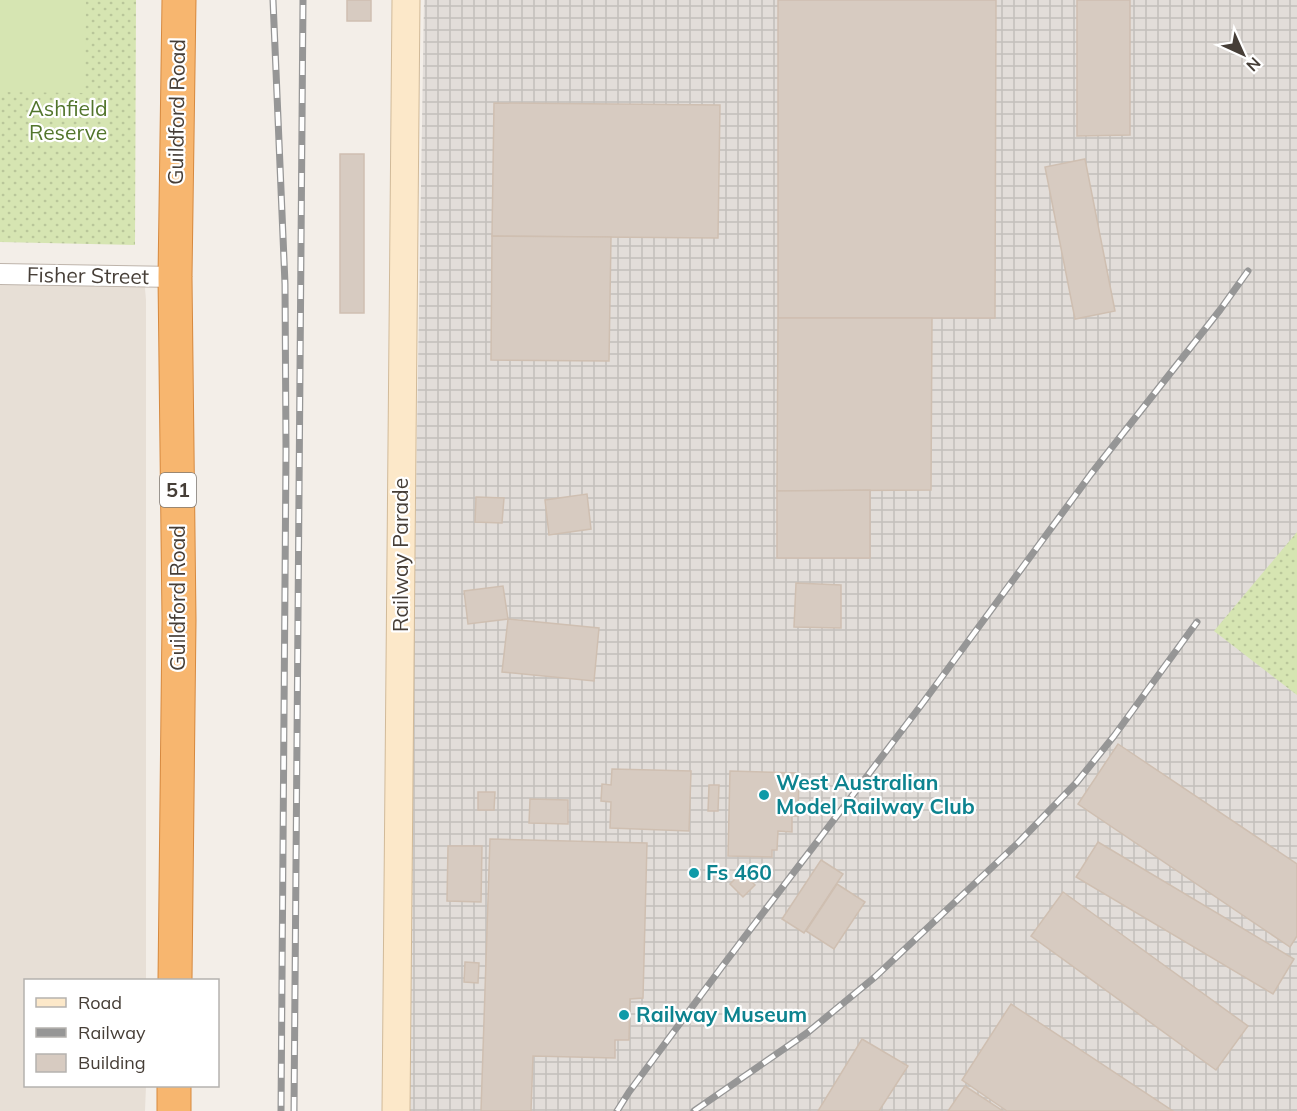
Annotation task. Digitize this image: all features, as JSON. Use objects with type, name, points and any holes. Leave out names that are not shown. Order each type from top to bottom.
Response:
[{"type":"highway","name":"Guildford Road","points":[[175,979],[179,620],[175,278],[179,0]]},
{"type":"highway","points":[[174,1087],[174,1111]]},
{"type":"street","name":"Railway Parade","points":[[396,1111],[406,0]]},
{"type":"street","name":"Fisher Street","points":[[0,274],[175,278]]},
{"type":"shaded area","points":[[424,0],[1297,0],[1297,1111],[406,1111]]},
{"type":"shaded area","points":[[0,274],[144,277],[146,300],[146,979],[24,979],[24,1087],[146,1087],[145,1111],[0,1111]]},
{"type":"green space","name":"Ashfield Reserve","points":[[0,0],[136,0],[135,245],[0,242]]},
{"type":"green space","points":[[0,0],[86,0],[84,93],[0,92]]},
{"type":"green space","points":[[1297,532],[1297,695],[1214,631]]},
{"type":"building","points":[[347,0],[371,0],[371,21],[347,21]]},
{"type":"building","points":[[778,0],[996,0],[995,318],[778,318]]},
{"type":"building","points":[[1077,0],[1130,0],[1130,135],[1077,136]]},
{"type":"building","points":[[494,103],[720,105],[718,238],[492,236]]},
{"type":"building","points":[[340,154],[364,154],[364,313],[340,313]]},
{"type":"building","points":[[1085,159],[1115,311],[1075,319],[1045,167]]},
{"type":"building","points":[[492,236],[611,237],[609,361],[491,360]]},
{"type":"building","points":[[778,318],[932,318],[931,490],[777,491]]},
{"type":"building","points":[[870,490],[870,558],[777,558],[777,491]]},
{"type":"building","points":[[587,494],[591,529],[549,535],[545,500]]},
{"type":"building","points":[[476,497],[504,498],[502,523],[475,522]]},
{"type":"building","points":[[796,583],[841,585],[841,628],[794,627]]},
{"type":"building","points":[[503,586],[508,619],[468,624],[464,591]]},
{"type":"building","points":[[508,619],[599,628],[594,681],[502,672]]},
{"type":"building","points":[[1118,744],[1297,864],[1297,936],[1290,947],[1078,804]]},
{"type":"building","points":[[612,769],[691,771],[689,831],[610,828],[611,802],[601,801],[602,784],[611,785]]},
{"type":"building","name":"West Australian Model Railway Club","points":[[730,771],[799,773],[798,816],[792,816],[792,832],[778,831],[777,850],[772,850],[772,857],[728,856]]},
{"type":"building","points":[[709,785],[719,785],[718,811],[708,811]]},
{"type":"building","points":[[478,792],[495,792],[494,810],[478,810]]},
{"type":"building","points":[[530,799],[568,800],[568,824],[529,823]]},
{"type":"building","points":[[490,839],[647,843],[643,998],[630,999],[629,1040],[615,1040],[615,1058],[533,1056],[531,1111],[481,1111]]},
{"type":"building","points":[[1098,842],[1294,959],[1273,994],[1076,877]]},
{"type":"building","points":[[448,846],[482,846],[481,902],[447,901]]},
{"type":"building","points":[[821,860],[843,874],[804,933],[782,919]]},
{"type":"building","points":[[742,872],[755,885],[743,897],[730,884]]},
{"type":"building","points":[[837,884],[865,902],[834,949],[806,931]]},
{"type":"building","points":[[1063,892],[1248,1026],[1216,1070],[1031,936]]},
{"type":"building","points":[[465,962],[479,963],[478,983],[464,982]]},
{"type":"building","points":[[1011,1004],[1173,1111],[1007,1111],[962,1080]]},
{"type":"building","points":[[862,1039],[908,1066],[879,1111],[818,1111]]},
{"type":"building","points":[[965,1086],[1003,1111],[948,1111]]},
{"type":"railway","points":[[273,0],[285,284],[286,451],[281,1111]]},
{"type":"railway","points":[[294,1111],[303,0]]},
{"type":"railway","points":[[617,1111],[724,964],[922,704],[1091,474],[1248,271]]},
{"type":"railway","points":[[694,1111],[807,1033],[875,977],[1019,842],[1077,782],[1114,736],[1197,622]]},
{"type":"place","name":"West Australian Model Railway Club","points":[[764,795]]},
{"type":"place","name":"Fs 460","points":[[694,873]]},
{"type":"place","name":"Railway Museum","points":[[624,1015]]}]
